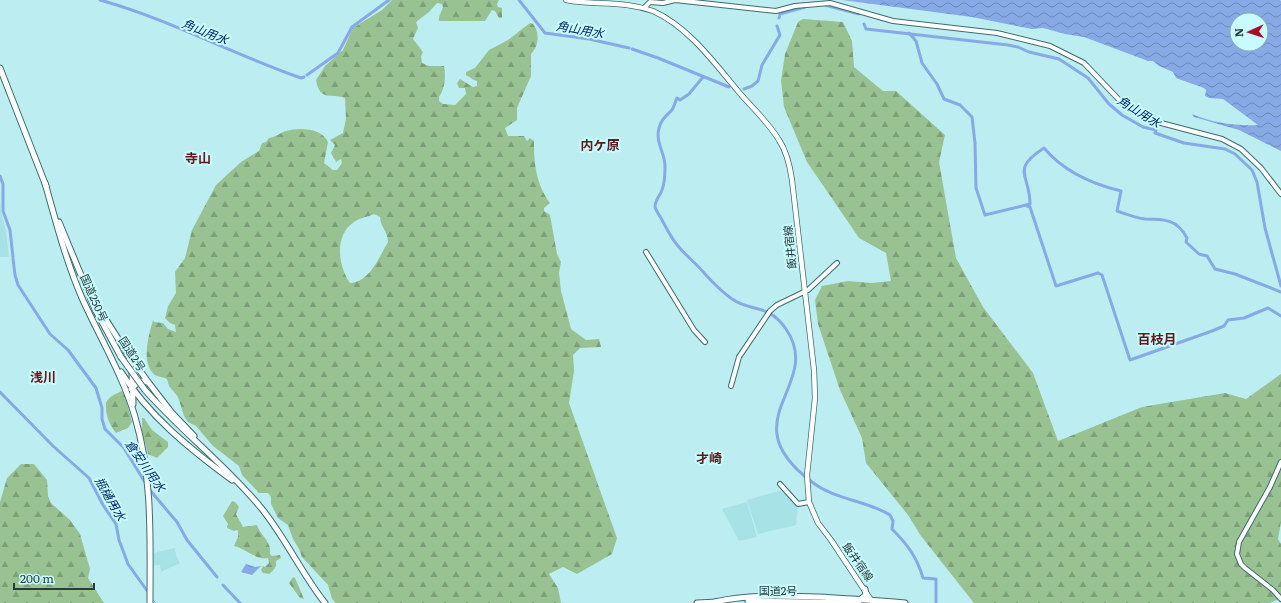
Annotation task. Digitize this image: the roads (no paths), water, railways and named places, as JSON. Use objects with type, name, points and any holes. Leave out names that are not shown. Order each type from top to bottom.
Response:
[{"type":"highway","name":"国道2号","points":[[0,68],[53,207],[95,309],[121,357],[145,390],[171,419],[250,494],[278,529],[325,603]]},
{"type":"highway","name":"国道250号","points":[[45,183],[69,266],[93,321],[112,358],[132,406]]},
{"type":"highway","name":"国道250号","points":[[53,207],[92,296],[129,356],[132,387],[129,393],[135,417],[149,494],[150,603]]},
{"type":"highway","points":[[129,356],[172,414],[217,459],[219,463]]},
{"type":"highway","points":[[112,358],[132,387],[155,415]]},
{"type":"highway","points":[[123,374],[128,374],[131,365]]},
{"type":"highway","points":[[132,387],[140,381],[148,382]]},
{"type":"highway","points":[[132,406],[135,401],[139,400],[197,454],[250,494]]},
{"type":"highway","points":[[860,601],[866,595],[866,589]]},
{"type":"highway","points":[[713,602],[755,597],[795,596],[905,603]]},
{"type":"highway","name":"国道2号","points":[[697,603],[789,600],[860,601]]},
{"type":"main road","name":"飯井宿線","points":[[566,0],[618,2],[644,8],[671,21],[691,37],[779,139],[788,159],[790,170],[815,385],[807,475],[809,502],[818,523],[873,601]]},
{"type":"street","points":[[644,8],[650,2],[663,3],[675,0],[776,11],[795,6],[830,3],[893,21],[997,33],[1050,46],[1084,63],[1123,104],[1137,114],[1161,123],[1222,138],[1241,149],[1261,168],[1281,194]]},
{"type":"street","points":[[646,252],[694,330],[705,342]]},
{"type":"street","points":[[731,386],[739,357],[765,318],[777,305],[805,292],[837,263]]},
{"type":"street","points":[[1281,462],[1270,487],[1239,542],[1237,554],[1241,564],[1273,590],[1281,599]]},
{"type":"street","points":[[780,484],[798,504],[809,502]]},
{"type":"water","points":[[842,0],[1280,0],[1281,151],[1239,130],[1194,117],[1192,114],[1208,120],[1224,123],[1258,125],[1223,99],[1209,98],[1205,96],[1206,90],[1204,88],[1176,78],[1173,72],[1159,66],[1153,61],[1148,61],[1084,37],[1043,28],[1032,29],[972,17]]},
{"type":"water","points":[[246,564],[255,567],[261,566],[252,575],[241,572]]},
{"type":"waterway","name":"角山用水","points":[[100,0],[151,17],[276,69],[301,78],[304,77]]},
{"type":"waterway","name":"角山用水","points":[[307,75],[338,53],[352,27],[389,0]]},
{"type":"waterway","name":"角山用水","points":[[519,0],[545,33],[589,39],[629,48]]},
{"type":"waterway","name":"角山用水","points":[[825,5],[859,14]]},
{"type":"waterway","name":"角山用水","points":[[779,18],[780,14],[805,7]]},
{"type":"waterway","name":"角山用水","points":[[864,24],[866,29],[1008,45],[1059,59],[1088,78],[1109,104],[1122,115],[1143,127],[1156,130],[1155,133],[1184,143],[1225,149],[1235,154],[1252,170],[1257,182],[1265,228],[1281,286]]},
{"type":"waterway","name":"角山用水","points":[[744,89],[752,86],[758,81],[762,65],[780,35],[777,26]]},
{"type":"waterway","points":[[909,33],[916,41],[922,63],[937,84],[944,99],[960,105],[972,117],[975,143],[976,188],[985,215],[1030,204],[1024,173],[1025,167],[1027,162],[1044,148],[1060,164],[1079,176],[1100,185],[1121,191],[1117,211],[1138,218],[1169,221],[1179,227],[1187,238],[1186,242],[1199,254],[1207,256],[1215,269],[1235,274],[1281,292]]},
{"type":"waterway","name":"角山用水","points":[[632,49],[729,87]]},
{"type":"waterway","points":[[703,77],[689,94],[680,100],[677,98],[672,109],[660,125],[658,138],[665,161],[665,175],[663,187],[655,207],[676,243],[718,287],[739,303],[766,311],[779,321],[786,329],[795,349],[795,368],[777,421],[778,440],[788,460],[812,482],[821,488],[831,493],[871,506],[890,515],[893,521],[892,529],[911,551],[923,578],[936,579],[936,603]]},
{"type":"waterway","name":"倉安川用水","points":[[0,176],[3,184],[3,211],[10,230],[13,257]]},
{"type":"waterway","name":"角山用水","points":[[1027,206],[1030,207],[1056,286],[1098,273],[1102,275],[1130,360],[1212,331],[1224,326],[1228,320],[1244,318],[1268,308],[1281,316]]},
{"type":"waterway","name":"倉安川用水","points":[[13,259],[18,285],[50,334],[68,350],[96,388],[102,408],[102,419],[105,429],[124,448],[146,484]]},
{"type":"waterway","name":"瓶樋用水","points":[[0,392],[52,445]]},
{"type":"waterway","name":"瓶樋用水","points":[[53,446],[89,478],[103,505],[116,524],[119,540],[128,564],[148,592]]},
{"type":"waterway","name":"倉安川用水","points":[[149,489],[177,522],[187,540],[217,577]]},
{"type":"waterway","name":"倉安川用水","points":[[223,585],[240,603]]},
{"type":"waterway","points":[[153,600],[156,603]]},
{"type":"district","name":"内ケ原","points":[[600,145]]},
{"type":"district","name":"寺山","points":[[198,158]]},
{"type":"district","name":"百枝月","points":[[1157,339]]},
{"type":"district","name":"浅川","points":[[43,377]]},
{"type":"district","name":"才崎","points":[[709,458]]}]
